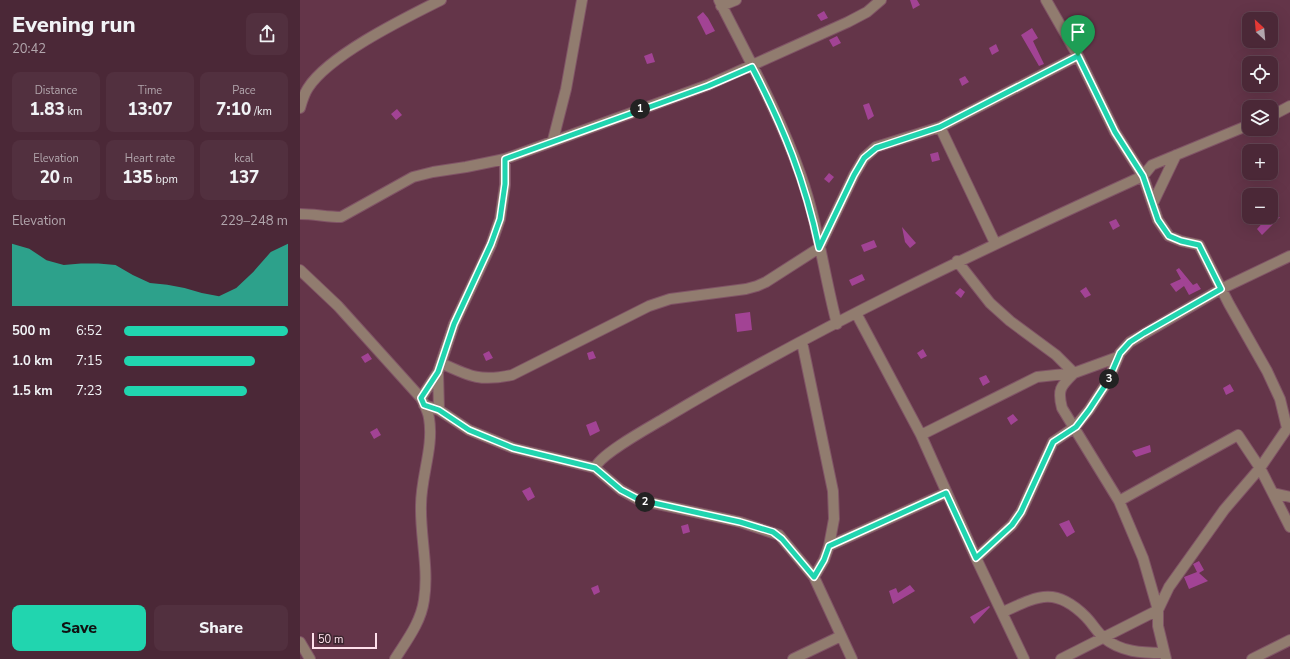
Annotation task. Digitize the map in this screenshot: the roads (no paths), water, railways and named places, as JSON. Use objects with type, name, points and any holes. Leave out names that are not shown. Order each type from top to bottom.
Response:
[{"type":"street","points":[[300,108],[308,86],[324,69],[357,46],[441,0]]},
{"type":"street","points":[[553,140],[566,89],[582,0]]},
{"type":"street","points":[[736,0],[720,3],[772,105],[802,177],[836,324]]},
{"type":"street","points":[[300,214],[318,214],[327,217],[341,216],[413,177],[432,172],[505,159],[553,140],[708,86],[848,22],[867,12],[881,0]]},
{"type":"street","points":[[1046,0],[1078,56],[1115,132],[1143,176],[1158,220],[1169,236],[1181,241],[1199,245],[1221,289],[1268,371],[1280,399],[1289,426],[1260,468],[1224,510],[1186,560],[1169,587],[1158,610],[1062,659]]},
{"type":"street","points":[[440,368],[470,377],[495,379],[512,375],[649,306],[670,299],[757,286],[819,248],[834,215],[864,158],[876,148],[940,127],[1078,56]]},
{"type":"street","points":[[1278,112],[1290,106]]},
{"type":"street","points":[[940,127],[996,243]]},
{"type":"street","points":[[595,468],[598,461],[627,441],[739,374],[957,261],[1143,176],[1152,165],[1242,128]]},
{"type":"street","points":[[1153,203],[1176,155]]},
{"type":"street","points":[[422,402],[440,368],[454,324],[491,244],[500,219],[505,184],[505,159]]},
{"type":"street","points":[[976,558],[1012,525],[1021,512],[1053,442],[1076,427],[1108,381],[1118,357],[1130,342],[1221,289],[1290,256]]},
{"type":"street","points":[[957,261],[996,308],[1020,329],[1056,355],[1074,373]]},
{"type":"street","points":[[300,270],[338,306],[422,402],[429,416],[430,433],[422,482],[421,506],[425,561],[424,599],[420,618],[395,659]]},
{"type":"street","points":[[856,313],[921,435],[946,493],[1024,659]]},
{"type":"street","points":[[802,342],[833,490],[834,519],[829,546],[824,560],[814,577]]},
{"type":"street","points":[[921,435],[1037,377],[1074,373],[1118,357]]},
{"type":"street","points":[[439,410],[440,368]]},
{"type":"street","points":[[1003,612],[1032,599],[1048,596],[1059,597],[1070,603],[1086,616],[1104,638],[1139,653],[1164,656],[1158,626],[1158,610],[1142,558],[1119,500],[1076,427],[1062,408],[1060,399],[1062,385],[1074,373]]},
{"type":"street","points":[[422,402],[439,410],[469,430],[513,448],[595,468],[621,490],[640,500],[740,522],[773,532],[782,539],[814,577],[852,659]]},
{"type":"street","points":[[1119,500],[1238,435],[1260,468],[1290,527]]},
{"type":"street","points":[[829,546],[946,493]]},
{"type":"street","points":[[1273,493],[1290,497]]},
{"type":"street","points":[[793,659],[841,636]]},
{"type":"street","points":[[1252,659],[1290,640]]},
{"type":"street","points":[[300,642],[310,659]]}]
